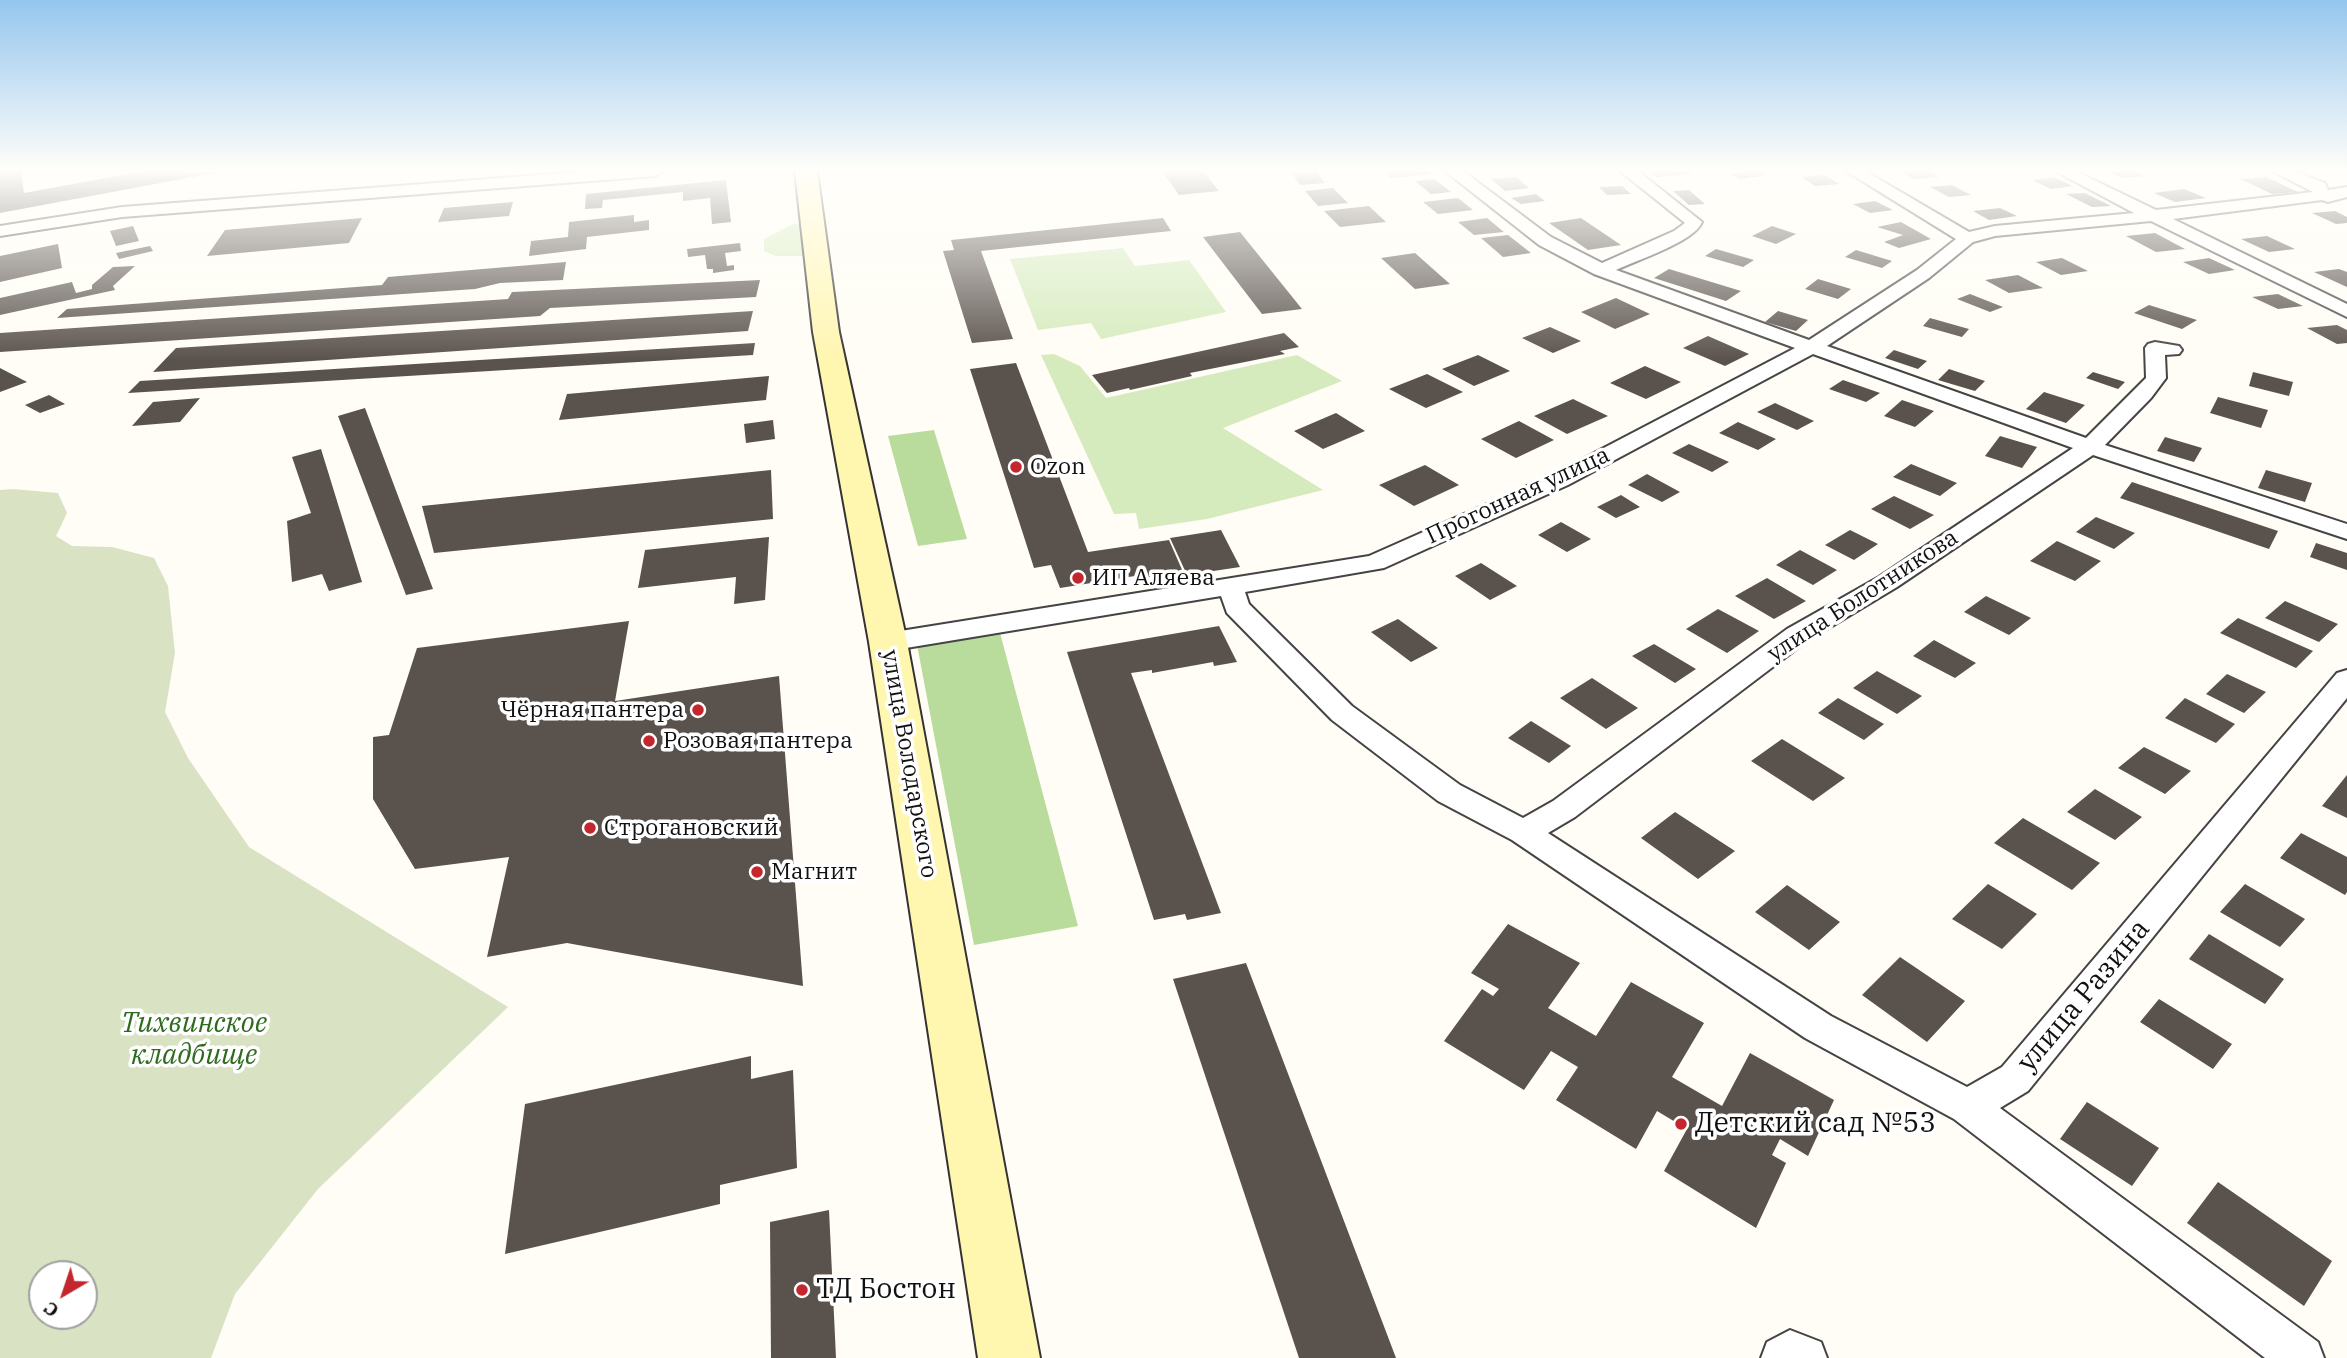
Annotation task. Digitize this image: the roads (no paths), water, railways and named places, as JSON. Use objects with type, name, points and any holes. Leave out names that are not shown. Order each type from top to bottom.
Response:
[{"type":"main road","name":"улица Володарского","points":[[814,234],[826,332],[888,642],[1009,1358]]},
{"type":"street","points":[[1536,234],[1601,270],[1810,348],[2090,447],[2347,532]]},
{"type":"street","points":[[1601,270],[1681,234]]},
{"type":"street","points":[[1961,234],[1967,238],[1982,234]]},
{"type":"street","points":[[2191,234],[2347,311]]},
{"type":"street","name":"Прогонная улица","points":[[888,642],[1375,563],[1560,480],[1810,348],[1923,274],[1967,238]]},
{"type":"street","name":"улица Болотникова","points":[[1523,832],[1564,809],[1797,635],[1888,582],[2090,447],[2144,394],[2156,378],[2155,348],[2172,350]]},
{"type":"street","points":[[1231,585],[1236,607],[1342,713],[1449,793],[1523,832],[1818,1027],[1968,1107],[2302,1358]]},
{"type":"street","name":"улица Разина","points":[[1968,1107],[2015,1079],[2347,679]]},
{"type":"street","points":[[1783,1358],[1790,1352],[1805,1358]]},
{"type":"place","name":"Ozon","points":[[1016,467]]},
{"type":"place","name":"ИП Аляева","points":[[1078,578]]},
{"type":"place","name":"Чёрная пантера","points":[[698,710]]},
{"type":"place","name":"Розовая пантера","points":[[649,741]]},
{"type":"place","name":"Строгановский","points":[[590,828]]},
{"type":"place","name":"Магнит","points":[[757,872]]},
{"type":"place","name":"Детский сад №53","points":[[1681,1124]]},
{"type":"place","name":"ТД Бостон","points":[[802,1290]]},
{"type":"park label","name":"Тихвинское кладбище","points":[[194,1040]]}]
